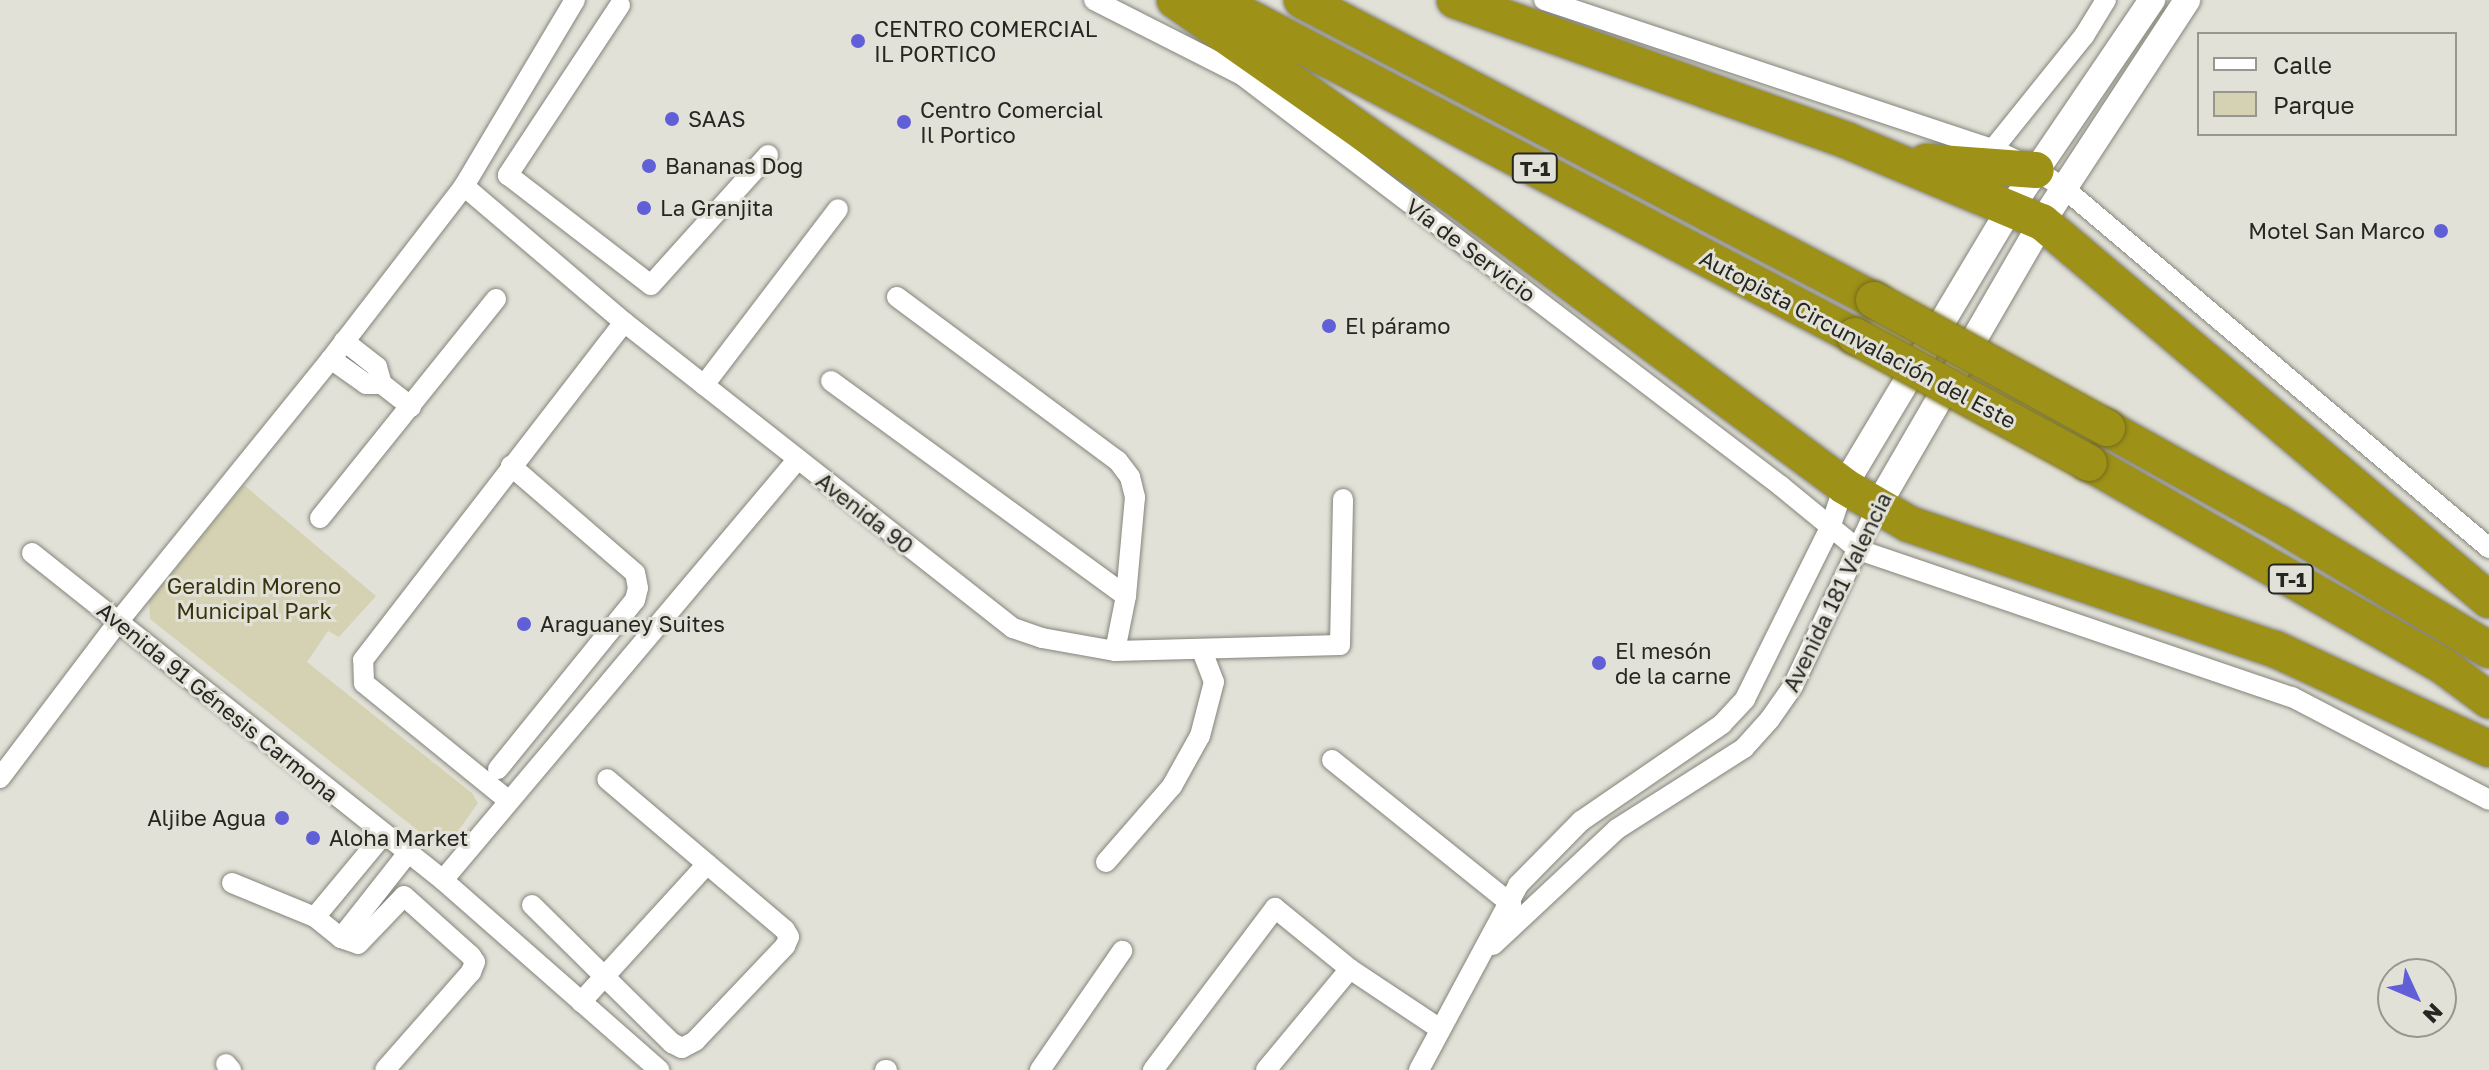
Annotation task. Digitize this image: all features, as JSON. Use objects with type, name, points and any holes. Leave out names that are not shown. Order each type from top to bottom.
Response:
[{"type":"highway","points":[[1175,0],[1454,196],[1844,486],[1909,524],[2275,649],[2489,749]]},
{"type":"highway","name":"Autopista Circunvalación del Este","points":[[1215,0],[1855,336],[2089,463],[2442,665],[2489,700]]},
{"type":"highway","name":"Autopista Circunvalación del Este","points":[[1302,0],[1874,300],[2278,523],[2489,650]]},
{"type":"highway","points":[[1455,0],[1889,157],[2026,215],[2489,600]]},
{"type":"highway","points":[[1889,157],[2050,179]]},
{"type":"street","points":[[0,778],[118,622],[331,359],[464,186],[575,0]]},
{"type":"street","name":"Vía de Servicio","points":[[1094,0],[1242,75],[1756,467],[1859,550],[2292,697],[2489,800]]},
{"type":"street","points":[[1544,0],[1993,149],[2050,179],[2489,548]]},
{"type":"street","points":[[1993,149],[2084,36],[2106,0]]},
{"type":"street","name":"Avenida 181 Valencia","points":[[2050,179],[2152,0]]},
{"type":"street","name":"Avenida 181 Valencia","points":[[1484,953],[1518,885],[1581,821],[1722,724],[1745,699],[1830,528],[1844,486],[2050,179],[2187,0]]},
{"type":"street","points":[[620,5],[508,175],[651,285],[768,155]]},
{"type":"street","points":[[490,142],[518,160]]},
{"type":"street","name":"Avenida 90","points":[[464,186],[624,322],[1013,628],[1042,638],[1115,651],[1340,645],[1343,499]]},
{"type":"street","points":[[704,385],[838,209]]},
{"type":"street","name":"Avenida 181 Valencia","points":[[1484,953],[1617,829],[1744,748],[1770,719],[1793,686],[1878,505],[2026,215]]},
{"type":"street","points":[[897,297],[1118,461],[1130,477],[1135,497],[1126,596],[1115,651]]},
{"type":"street","points":[[320,518],[496,299]]},
{"type":"street","points":[[509,801],[364,683],[361,671],[363,660],[624,322]]},
{"type":"street","points":[[344,341],[377,367],[382,384],[411,407]]},
{"type":"street","points":[[331,359],[366,384],[382,384]]},
{"type":"street","points":[[831,381],[1126,596]]},
{"type":"street","points":[[443,880],[797,460]]},
{"type":"street","points":[[498,769],[635,600],[638,588],[635,573],[511,466]]},
{"type":"street","name":"Avenida 91 Génesis Carmona","points":[[32,553],[443,880],[659,1070]]},
{"type":"street","points":[[1106,862],[1172,786],[1200,736],[1214,682],[1202,651]]},
{"type":"street","points":[[1745,699],[1770,719]]},
{"type":"street","points":[[1332,760],[1511,904]]},
{"type":"street","points":[[532,905],[672,1043],[682,1048],[695,1041],[785,946],[789,937],[785,930],[607,779]]},
{"type":"street","points":[[315,917],[384,834]]},
{"type":"street","points":[[341,938],[408,853]]},
{"type":"street","points":[[581,1002],[707,864]]},
{"type":"street","points":[[232,883],[315,917],[341,938],[358,944],[404,896],[475,962],[471,972],[385,1070]]},
{"type":"street","points":[[1153,1070],[1275,908],[1350,969],[1440,1029]]},
{"type":"street","points":[[1040,1070],[1122,951]]},
{"type":"street","points":[[1419,1070],[1484,953]]},
{"type":"street","points":[[1266,1070],[1350,969]]},
{"type":"street","points":[[1279,1070],[1295,1032]]},
{"type":"green space","name":"Geraldin Moreno Municipal Park","points":[[244,485],[376,596],[339,637],[328,631],[307,662],[472,793],[478,803],[444,851],[150,619],[149,601]]},
{"type":"place","name":"CENTRO COMERCIAL IL PORTICO","points":[[858,41]]},
{"type":"place","name":"SAAS","points":[[672,119]]},
{"type":"place","name":"Centro Comercial Il Portico","points":[[904,122]]},
{"type":"place","name":"Bananas Dog","points":[[649,166]]},
{"type":"place","name":"La Granjita","points":[[644,208]]},
{"type":"place","name":"Motel San Marco","points":[[2441,231]]},
{"type":"place","name":"El páramo","points":[[1329,326]]},
{"type":"place","name":"Araguaney Suites","points":[[524,624]]},
{"type":"place","name":"El mesón de la carne","points":[[1599,663]]},
{"type":"place","name":"Aljibe Agua","points":[[282,818]]},
{"type":"place","name":"Aloha Market","points":[[313,838]]}]
